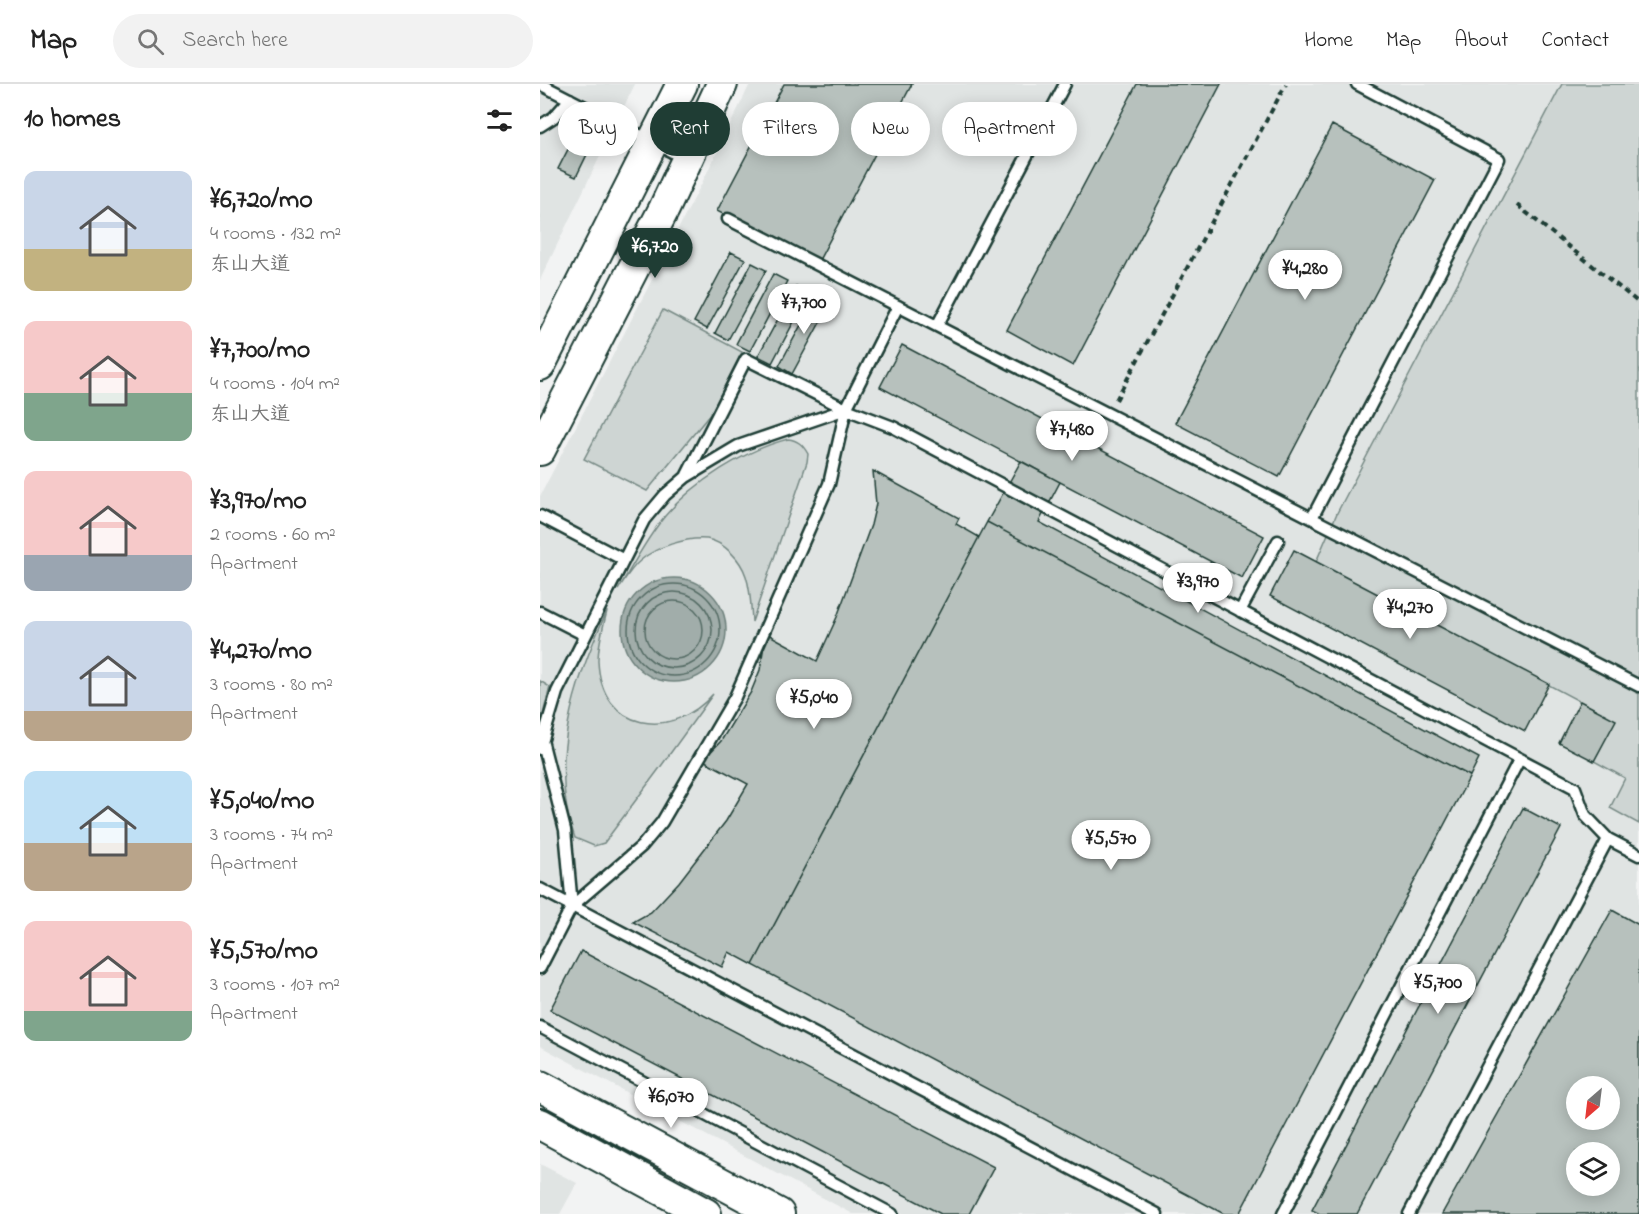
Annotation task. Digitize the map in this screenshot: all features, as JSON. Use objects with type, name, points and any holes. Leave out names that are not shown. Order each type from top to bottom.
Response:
[{"type":"main road","points":[[673,102],[682,84]]},
{"type":"main road","points":[[540,450],[687,159],[722,84]]},
{"type":"main road","points":[[544,349],[650,146]]},
{"type":"main road","points":[[540,1086],[779,1214]]},
{"type":"main road","points":[[540,1124],[706,1214]]},
{"type":"lane","points":[[540,84],[650,141]]},
{"type":"lane","points":[[937,326],[1065,84]]},
{"type":"lane","points":[[1312,518],[1499,159],[1357,84]]},
{"type":"lane","points":[[540,126],[554,117],[570,99]]},
{"type":"lane","points":[[681,156],[687,159]]},
{"type":"lane","points":[[728,219],[1639,686]]},
{"type":"lane","points":[[540,968],[572,906],[642,846],[662,822],[735,697],[829,484],[846,409],[898,306]]},
{"type":"lane","points":[[686,477],[746,359],[846,409],[893,427],[1575,788],[1585,815],[1608,839],[1639,855]]},
{"type":"lane","points":[[572,906],[565,830],[542,747],[557,692],[644,520],[665,495],[686,477],[738,446],[846,409]]},
{"type":"lane","points":[[540,516],[624,560]]},
{"type":"lane","points":[[1240,611],[1278,541]]},
{"type":"lane","points":[[540,612],[585,635]]},
{"type":"lane","points":[[1283,1214],[1519,760]]},
{"type":"lane","points":[[1409,1214],[1608,839]]},
{"type":"lane","points":[[540,889],[1157,1214]]},
{"type":"lane","points":[[540,1027],[892,1214]]},
{"type":"path","points":[[1109,414],[1286,84]]},
{"type":"path","points":[[1517,205],[1639,303]]},
{"type":"shaded area","points":[[540,84],[635,84],[626,102],[558,102],[558,156],[600,156],[540,280]]},
{"type":"shaded area","points":[[750,84],[1639,84],[1639,1214],[853,1214],[540,1046],[540,496],[715,156],[730,156],[730,125]]},
{"type":"shaded area","points":[[1562,84],[1639,84],[1639,824],[1610,808],[1625,778],[1594,761],[1615,720],[1316,562],[1337,513]]},
{"type":"shaded area","points":[[663,310],[742,352],[711,413],[647,491],[584,459]]},
{"type":"shaded area","points":[[788,439],[804,448],[808,454],[807,462],[752,622],[750,593],[744,570],[725,548],[707,539],[681,541],[647,555],[628,574],[618,590],[658,525],[690,491],[738,459]]},
{"type":"shaded area","points":[[607,611],[598,661],[602,685],[611,703],[625,715],[641,722],[659,723],[678,719],[696,709],[713,694],[604,843],[594,846],[575,838],[567,810],[564,751],[575,693]]},
{"type":"shaded area","points":[[540,681],[550,687],[540,726]]},
{"type":"shaded area","points":[[540,1164],[577,1183],[560,1214],[540,1214]]},
{"type":"water","points":[[674,578],[694,582],[711,593],[722,610],[726,630],[722,650],[711,667],[694,678],[674,682],[654,678],[637,667],[626,650],[622,630],[626,610],[637,593],[654,582]]},
{"type":"building","points":[[784,84],[912,84],[902,102],[851,102],[851,156],[874,156],[817,264],[717,211],[746,156],[839,156],[839,102],[775,102]]},
{"type":"building","points":[[1137,84],[1221,84],[1073,366],[1007,330]]},
{"type":"building","points":[[1332,125],[1435,180],[1279,477],[1175,423]]},
{"type":"building","points":[[565,156],[586,156],[576,177],[558,169]]},
{"type":"building","points":[[731,252],[745,259],[707,329],[694,322]]},
{"type":"building","points":[[752,263],[766,270],[728,340],[715,333]]},
{"type":"building","points":[[773,274],[787,281],[750,351],[736,344]]},
{"type":"building","points":[[796,286],[809,293],[772,363],[758,356]]},
{"type":"building","points":[[816,297],[830,304],[792,374],[779,366]]},
{"type":"building","points":[[902,345],[1264,536],[1242,578],[880,387]]},
{"type":"building","points":[[1021,461],[1060,482],[1039,522],[1479,758],[1470,776],[987,522]]},
{"type":"building","points":[[873,471],[959,518],[956,524],[979,537],[753,965],[729,952],[722,967],[633,922],[651,912],[679,882],[726,821],[748,784],[703,760],[721,741],[751,692],[760,670],[766,633],[817,661],[837,617],[871,525],[876,504]]},
{"type":"building","points":[[987,522],[1470,776],[1239,1214],[1224,1214],[753,965]]},
{"type":"building","points":[[1294,550],[1549,684],[1525,731],[1270,596]]},
{"type":"building","points":[[1580,701],[1616,720],[1594,761],[1559,743]]},
{"type":"building","points":[[1523,808],[1561,828],[1357,1214],[1320,1214],[1312,1210]]},
{"type":"building","points":[[1612,910],[1639,925],[1639,1214],[1442,1214]]},
{"type":"building","points":[[581,951],[994,1167],[969,1214],[941,1214],[550,1010]]}]
